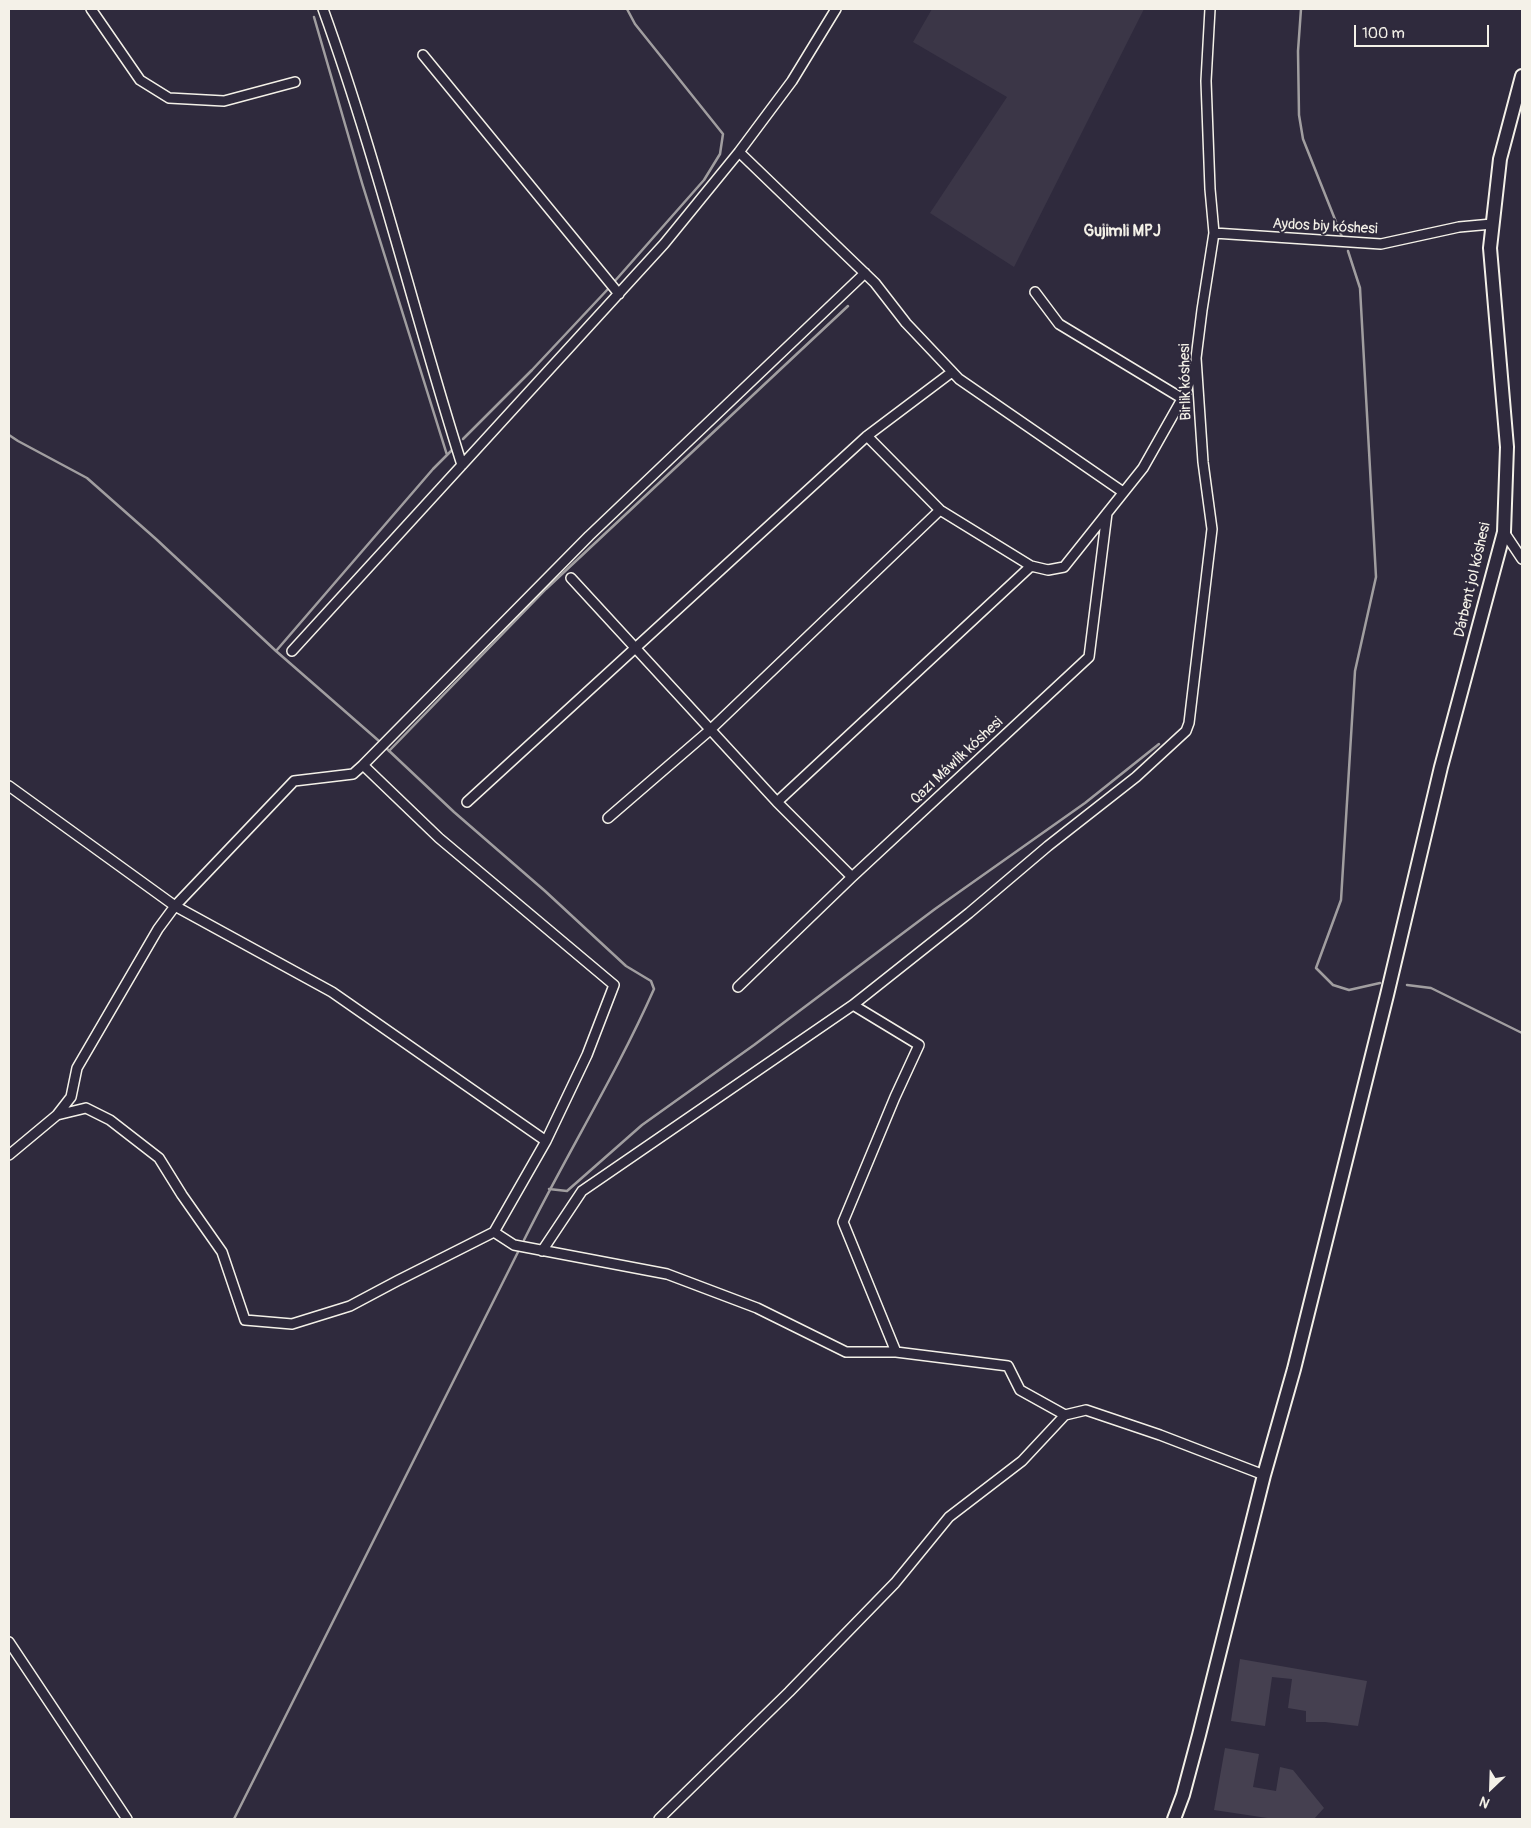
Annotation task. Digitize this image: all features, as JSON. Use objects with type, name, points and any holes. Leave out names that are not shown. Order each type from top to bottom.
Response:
[{"type":"main road","name":"Dárbent jol kóshesi","points":[[1174,1819],[1183,1795],[1199,1735],[1264,1475],[1296,1359],[1387,995],[1441,767],[1504,532],[1507,447],[1490,248],[1500,159],[1522,76]]},
{"type":"street","points":[[91,9],[140,80],[168,98],[224,101],[295,82]]},
{"type":"street","points":[[323,9],[349,82],[432,372],[462,465]]},
{"type":"street","points":[[292,651],[664,244],[792,81],[836,9]]},
{"type":"street","name":"Birlik kóshesi","points":[[853,1005],[1136,777],[1186,731],[1189,723],[1212,529],[1203,462],[1196,358],[1214,233],[1210,190],[1206,81],[1210,9]]},
{"type":"street","points":[[423,55],[619,294]]},
{"type":"street","points":[[738,152],[875,283],[906,324],[959,379],[1123,492]]},
{"type":"street","name":"Aydos biy kóshesi","points":[[1214,233],[1381,244],[1459,226],[1492,224]]},
{"type":"street","points":[[9,1155],[57,1115],[71,1097],[77,1068],[86,1051],[158,929],[175,906],[294,781],[353,774],[589,536],[865,273]]},
{"type":"street","points":[[1035,292],[1059,324],[1182,399]]},
{"type":"street","points":[[867,436],[940,510],[1031,566],[1048,570],[1064,567],[1143,468],[1186,392],[1196,358]]},
{"type":"street","points":[[467,802],[867,436],[952,372]]},
{"type":"street","points":[[608,818],[710,730],[940,510]]},
{"type":"street","name":"Qazı Máwlik kóshesi","points":[[738,987],[852,877],[1090,657],[1107,512]]},
{"type":"street","points":[[1504,532],[1522,559]]},
{"type":"street","points":[[777,802],[1031,566]]},
{"type":"street","points":[[571,578],[777,802],[852,877]]},
{"type":"street","points":[[57,1115],[86,1108],[110,1120],[160,1158],[182,1195],[222,1252],[245,1320],[292,1324],[350,1306],[494,1232],[546,1141],[587,1056],[614,985],[439,838],[363,765]]},
{"type":"street","points":[[9,786],[175,906],[332,992],[546,1141]]},
{"type":"street","points":[[542,1251],[582,1191],[853,1005],[919,1045],[895,1097],[843,1222],[896,1352]]},
{"type":"street","points":[[494,1232],[514,1245],[667,1274],[757,1308],[846,1352],[896,1352],[1008,1366],[1020,1390],[1065,1415]]},
{"type":"street","points":[[659,1819],[789,1692],[895,1583],[949,1517],[1022,1461],[1065,1415],[1086,1410],[1264,1475]]},
{"type":"street","points":[[9,1642],[127,1819]]},
{"type":"shaded area","points":[[932,9],[1144,9],[1014,267],[930,213],[1007,97],[913,42]]},
{"type":"shaded area","points":[[1240,1659],[1367,1681],[1358,1726],[1306,1722],[1306,1711],[1288,1708],[1292,1679],[1272,1677],[1265,1726],[1231,1721]]},
{"type":"shaded area","points":[[1225,1748],[1259,1754],[1253,1787],[1276,1791],[1280,1767],[1293,1770],[1324,1808],[1314,1819],[1274,1819],[1214,1810]]},
{"type":"waterway","points":[[614,282],[704,180],[720,154],[723,134],[635,24],[627,9]]},
{"type":"waterway","points":[[1301,9],[1298,51],[1299,115],[1303,139],[1342,237]]},
{"type":"waterway","points":[[314,17],[362,183],[447,455]]},
{"type":"waterway","points":[[1348,251],[1360,288],[1376,577],[1355,671],[1341,900],[1316,968],[1333,985],[1349,990],[1380,983]]},
{"type":"waterway","points":[[463,439],[532,370],[608,289]]},
{"type":"waterway","points":[[389,751],[546,589],[848,306]]},
{"type":"waterway","points":[[9,435],[87,478],[156,539],[276,651],[379,741]]},
{"type":"waterway","points":[[276,651],[433,469],[452,450]]},
{"type":"waterway","points":[[549,1189],[567,1191],[642,1125],[754,1045],[935,909],[1085,803],[1159,744]]},
{"type":"waterway","points":[[385,747],[454,812],[545,891],[626,966],[651,981],[654,989],[624,1053],[524,1240]]},
{"type":"waterway","points":[[1407,985],[1431,988],[1522,1033]]},
{"type":"waterway","points":[[234,1819],[518,1252]]},
{"type":"district","name":"Gujimli MPJ","points":[[1122,232]]}]
